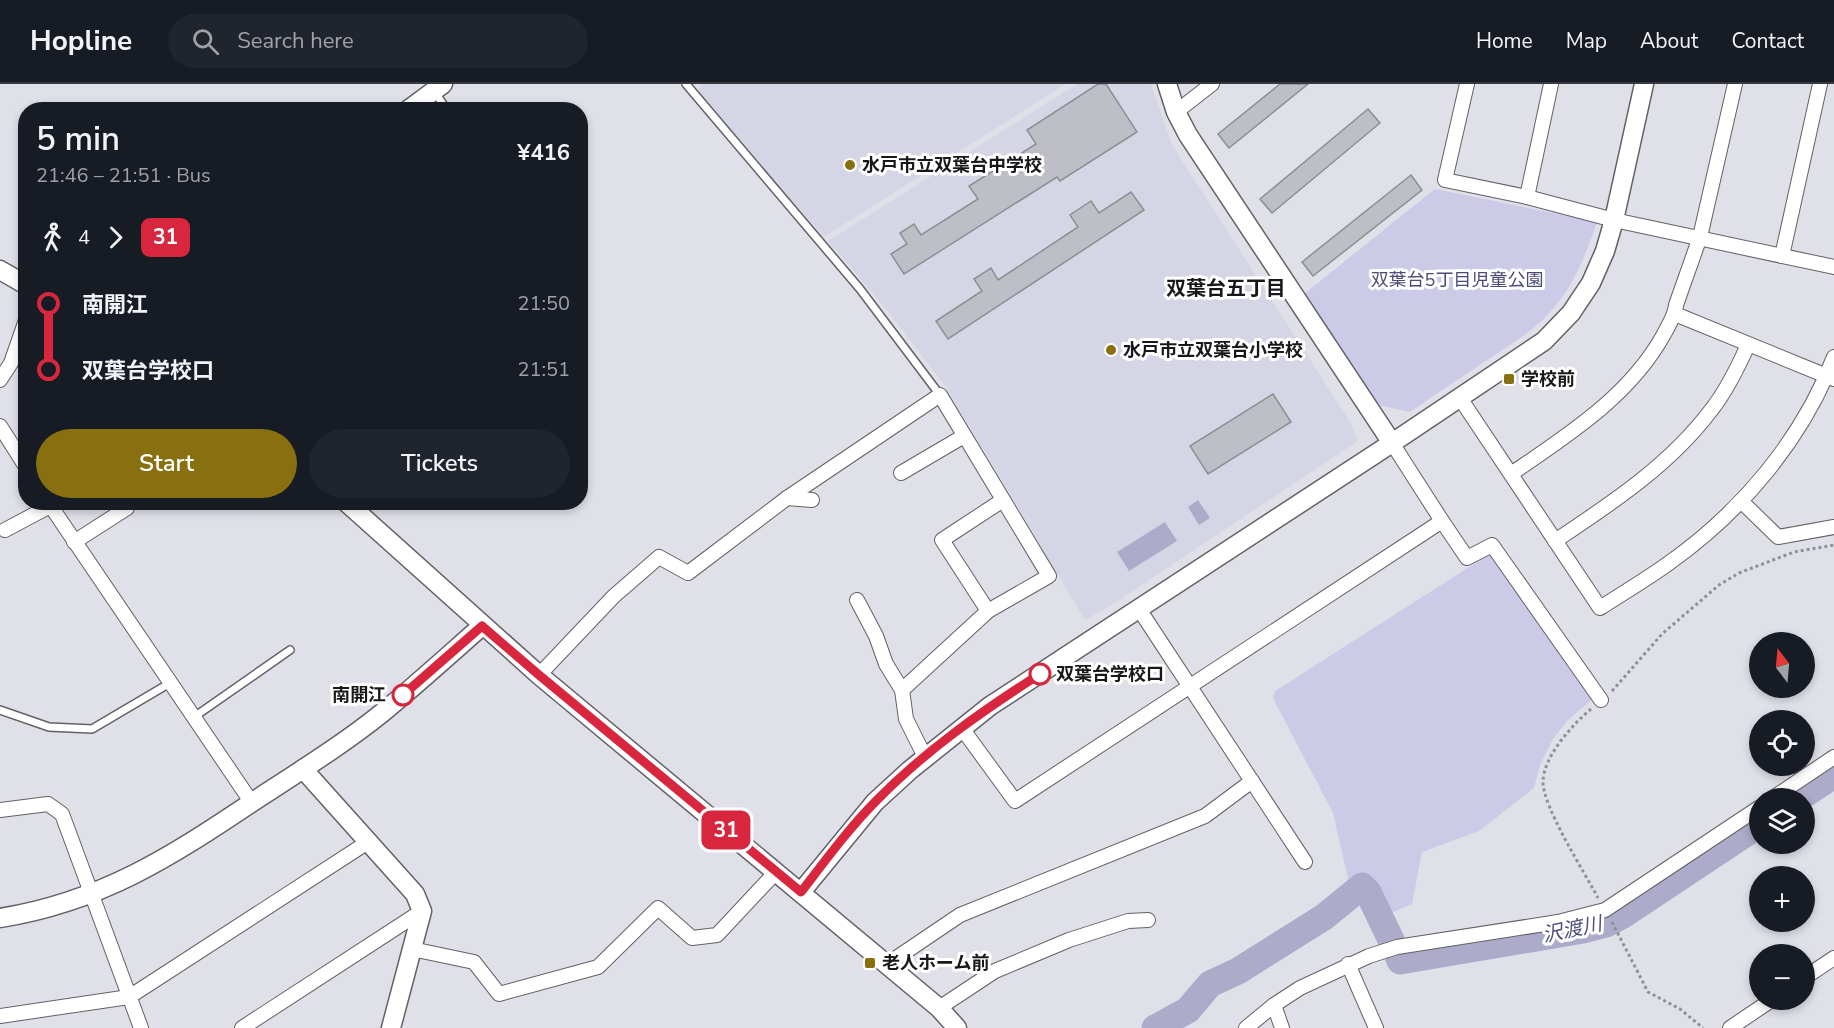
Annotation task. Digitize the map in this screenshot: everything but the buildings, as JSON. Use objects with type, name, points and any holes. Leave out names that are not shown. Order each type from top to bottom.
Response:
[{"type":"street","points":[[1167,84],[1176,112],[1188,135],[1467,558],[1492,545],[1600,700]]},
{"type":"street","points":[[1176,112],[1212,84]]},
{"type":"street","points":[[1467,84],[1445,180],[1527,197],[1614,220],[1834,267]]},
{"type":"street","points":[[1527,197],[1551,84]]},
{"type":"street","points":[[801,892],[875,802],[961,727],[1544,341],[1571,313],[1591,283],[1605,251],[1644,84]]},
{"type":"street","points":[[1511,474],[1575,431],[1623,389],[1655,350],[1675,314],[1676,305],[1700,237],[1735,84]]},
{"type":"street","points":[[1782,256],[1820,84]]},
{"type":"street","points":[[419,102],[439,88]]},
{"type":"street","points":[[0,270],[18,280]]},
{"type":"street","points":[[1675,314],[1830,377]]},
{"type":"street","points":[[0,380],[11,363],[18,343]]},
{"type":"street","points":[[1555,541],[1622,496],[1672,454],[1714,408],[1733,377],[1748,345]]},
{"type":"street","points":[[1460,398],[1600,608],[1669,563],[1710,531],[1741,501],[1796,431],[1830,377],[1834,357]]},
{"type":"street","points":[[539,675],[614,596],[659,556],[688,573],[787,498],[940,395],[1049,576],[988,611],[902,690]]},
{"type":"street","points":[[0,426],[18,454]]},
{"type":"street","points":[[902,473],[964,436]]},
{"type":"street","points":[[787,498],[812,500]]},
{"type":"street","points":[[988,611],[942,540],[1003,500]]},
{"type":"street","points":[[1741,501],[1778,537],[1834,527]]},
{"type":"street","points":[[5,530],[39,510]]},
{"type":"street","points":[[53,510],[252,802]]},
{"type":"street","points":[[74,542],[124,510]]},
{"type":"street","points":[[355,510],[482,626],[939,1008],[957,1028]]},
{"type":"street","points":[[961,727],[1015,801],[1191,688],[1442,521]]},
{"type":"street","points":[[857,600],[876,636],[886,664],[902,690],[906,719],[925,757]]},
{"type":"street","points":[[1139,609],[1305,862]]},
{"type":"street","points":[[0,918],[91,895],[166,859],[303,769],[381,714],[482,626]]},
{"type":"street","points":[[1788,788],[1834,758]]},
{"type":"street","points":[[303,769],[415,894],[422,911],[391,1028]]},
{"type":"street","points":[[886,965],[960,915],[1205,816],[1252,781]]},
{"type":"street","points":[[0,810],[48,804],[62,814],[141,1028]]},
{"type":"street","points":[[1246,1028],[1274,1005],[1300,988],[1348,964],[1397,947],[1558,922],[1605,910],[1749,814]]},
{"type":"street","points":[[0,1016],[129,997],[368,842]]},
{"type":"street","points":[[412,949],[474,962],[499,994],[598,967],[657,908],[692,938],[717,935],[776,872]]},
{"type":"street","points":[[242,1028],[255,1024],[422,911]]},
{"type":"street","points":[[939,1008],[995,970],[1069,940],[1128,921],[1148,920]]},
{"type":"street","points":[[1815,971],[1834,958]]},
{"type":"street","points":[[1348,964],[1376,1028]]},
{"type":"street","points":[[1274,1005],[1282,1028]]},
{"type":"street","points":[[1730,1028],[1757,1010]]},
{"type":"lane","points":[[686,84],[860,290],[940,395]]},
{"type":"lane","points":[[194,717],[290,650]]},
{"type":"lane","points":[[0,710],[49,727],[92,729],[170,683]]},
{"type":"path","points":[[1605,910],[1551,810],[1543,781],[1548,762],[1574,723],[1612,691],[1662,634],[1719,585],[1739,573],[1794,552],[1834,545]]},
{"type":"path","points":[[1612,924],[1648,992],[1680,1009],[1703,1028]]},
{"type":"shaded area","name":"水戸市立双葉台中学校","points":[[701,84],[1066,84],[824,237],[698,92]]},
{"type":"shaded area","name":"水戸市立双葉台小学校","points":[[1077,84],[1151,84],[1172,145],[1352,425],[1358,441],[1115,603],[1085,620],[946,387],[890,314],[828,241]]},
{"type":"shaded area","points":[[1198,500],[1210,518],[1199,525],[1188,507]]},
{"type":"shaded area","points":[[1165,522],[1177,541],[1129,571],[1117,552]]},
{"type":"green space","name":"双葉台5丁目児童公園","points":[[1435,189],[1597,222],[1573,280],[1544,319],[1520,338],[1410,412],[1378,405],[1304,294]]},
{"type":"green space","points":[[1488,555],[1493,555],[1593,699],[1568,720],[1553,739],[1540,765],[1534,788],[1479,831],[1422,852],[1412,904],[1384,916],[1369,876],[1350,887],[1333,813],[1273,698],[1275,691]]},
{"type":"waterway","name":"沢渡川","points":[[1814,788],[1834,775]]},
{"type":"waterway","name":"沢渡川","points":[[1398,956],[1400,961],[1583,930],[1606,924],[1749,831]]},
{"type":"waterway","name":"沢渡川","points":[[1155,1028],[1188,1010],[1210,984],[1238,971],[1324,917],[1362,886],[1368,892],[1392,942]]},
{"type":"bus line","name":"31","points":[[403,695],[482,626],[801,892],[853,826],[910,770],[961,727],[1040,674]]},
{"type":"place","name":"水戸市立双葉台中学校","points":[[850,165]]},
{"type":"place","name":"水戸市立双葉台小学校","points":[[1111,350]]},
{"type":"place","name":"学校前","points":[[1509,379]]},
{"type":"place","name":"双葉台学校口","points":[[1040,674]]},
{"type":"place","name":"南開江","points":[[403,695]]},
{"type":"place","name":"老人ホーム前","points":[[870,963]]},
{"type":"district","name":"双葉台五丁目","points":[[1226,288]]}]
